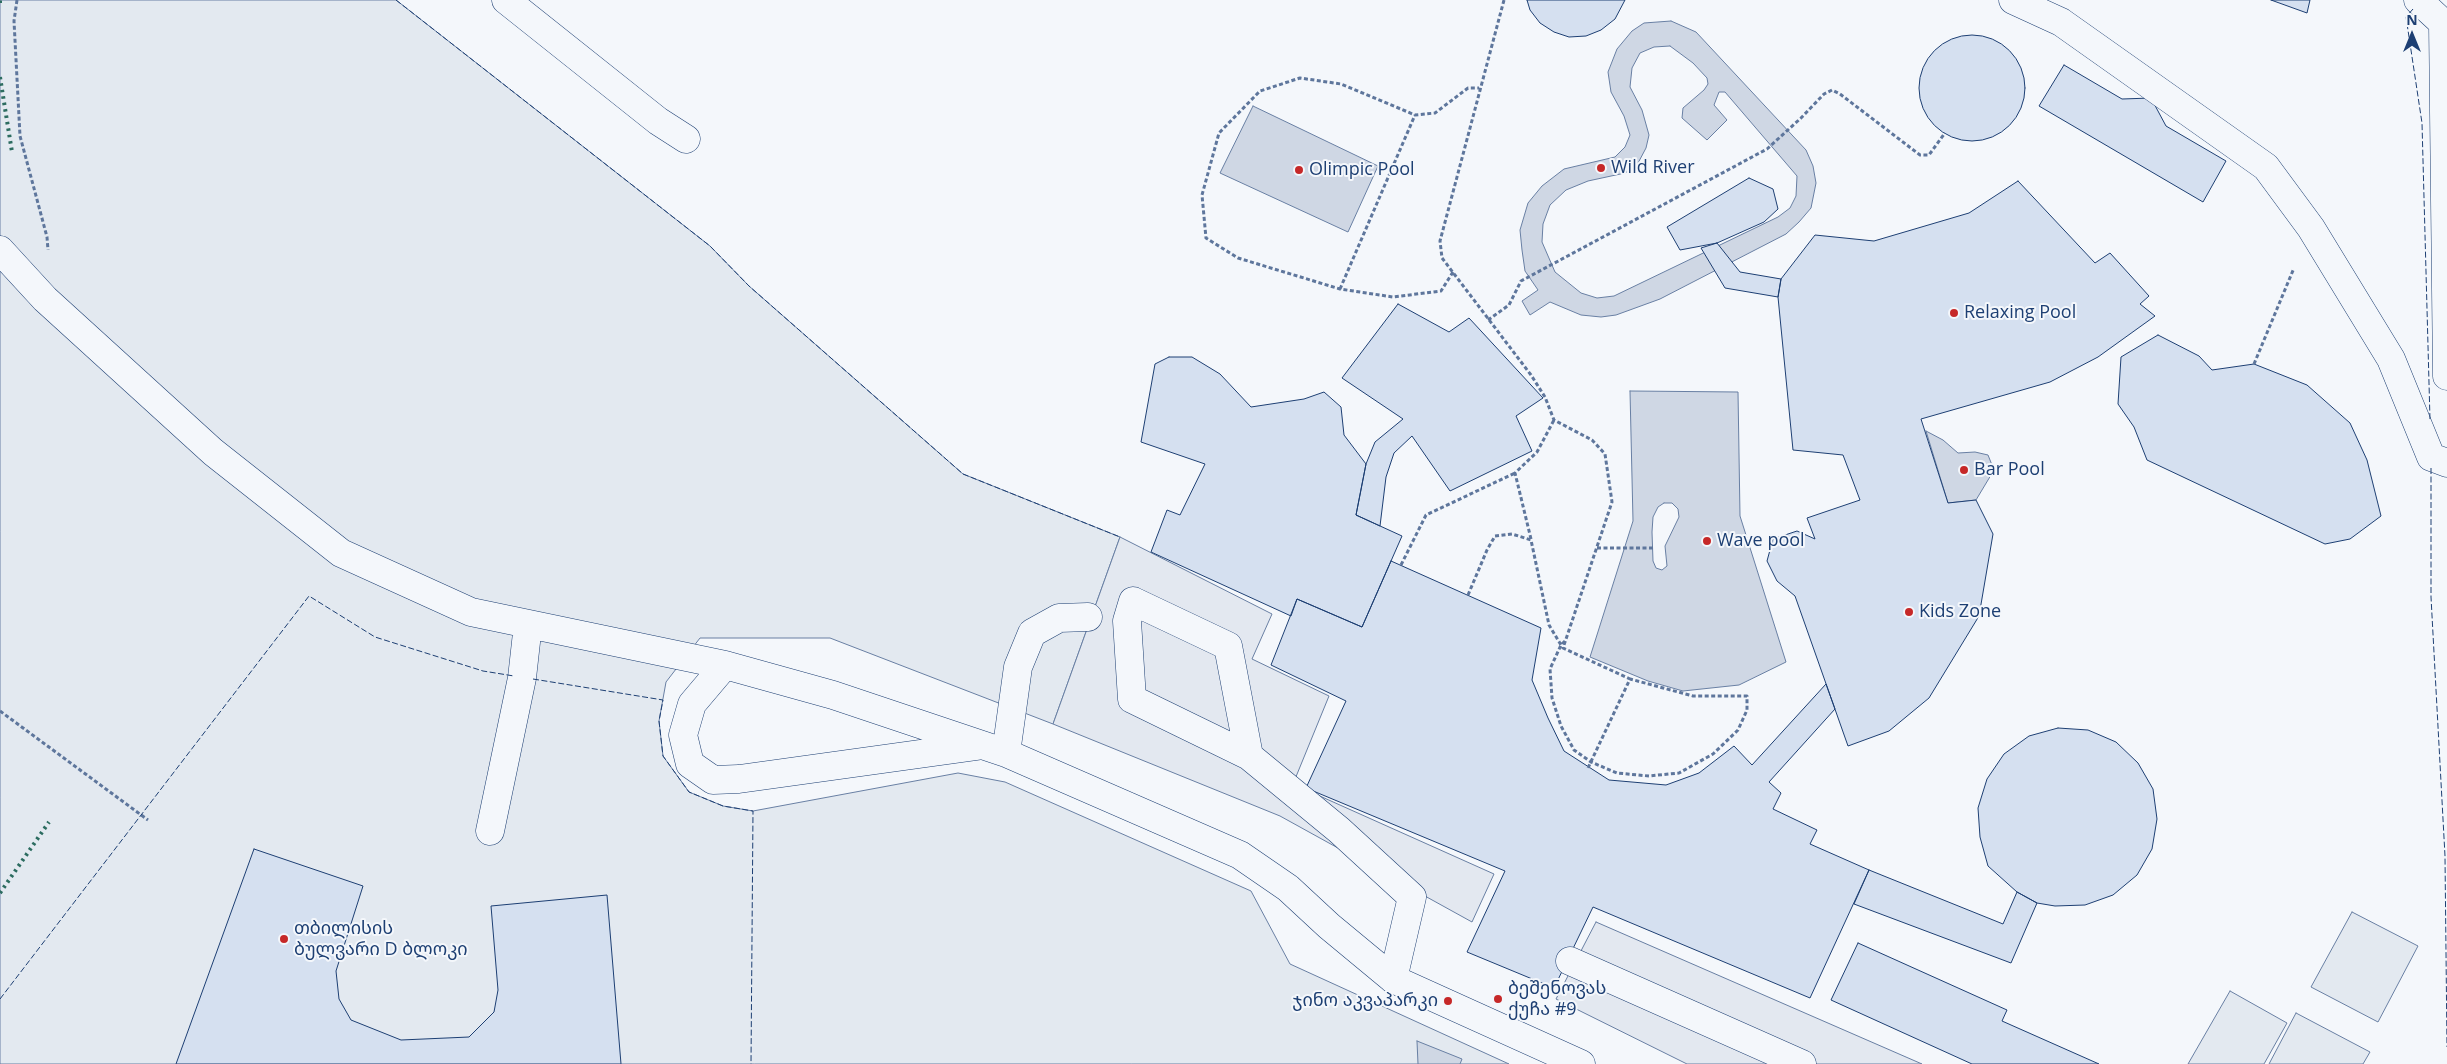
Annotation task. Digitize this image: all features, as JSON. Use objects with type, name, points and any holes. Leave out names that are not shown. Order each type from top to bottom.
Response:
[{"type":"street","points":[[506,0],[658,121],[686,139]]},
{"type":"street","points":[[2013,0],[2061,22],[2266,168],[2311,228],[2391,359],[2431,457],[2447,463]]},
{"type":"street","points":[[2418,0],[2443,23],[2447,376]]},
{"type":"street","points":[[0,250],[45,299],[213,452],[341,553],[471,612],[725,665],[833,695],[995,749],[1240,855],[1288,888],[1328,926],[1393,979],[1581,1064]]},
{"type":"street","points":[[1249,756],[1228,646],[1133,601],[1127,621],[1132,699],[1249,756],[1339,830],[1412,897],[1393,979]]},
{"type":"street","points":[[995,749],[1018,668],[1032,633],[1059,618],[1088,617]]},
{"type":"street","points":[[490,831],[522,678],[528,624]]},
{"type":"street","points":[[725,665],[692,704],[683,735],[690,764],[714,780],[758,777],[995,749]]},
{"type":"street","points":[[1570,961],[1802,1064]]},
{"type":"path","points":[[17,0],[14,21],[20,136],[47,237],[48,256]]},
{"type":"path","points":[[1504,0],[1479,88],[1440,241],[1442,258],[1531,374],[1545,397],[1554,420],[1571,431],[1592,440],[1605,454],[1612,502],[1563,648],[1630,679],[1693,696],[1748,696],[1746,710],[1738,730],[1713,754],[1679,774],[1649,776],[1617,774],[1591,762],[1574,750],[1561,726],[1552,698],[1550,669],[1565,640]]},
{"type":"path","points":[[1453,272],[1441,291],[1393,297],[1340,289],[1238,258],[1206,238],[1202,195],[1219,133],[1260,91],[1300,78],[1341,84],[1415,115],[1435,112],[1468,88],[1479,88]]},
{"type":"path","points":[[1488,320],[1509,305],[1520,281],[1767,149],[1824,94],[1832,90],[1840,94],[1920,156],[1930,156],[1945,133]]},
{"type":"path","points":[[1340,289],[1415,115]]},
{"type":"path","points":[[2254,364],[2311,228]]},
{"type":"path","points":[[1401,565],[1426,515],[1515,473],[1537,452],[1554,420]]},
{"type":"path","points":[[1515,473],[1549,625],[1561,645]]},
{"type":"path","points":[[1468,595],[1487,550],[1496,536],[1512,534],[1531,540]]},
{"type":"path","points":[[1597,548],[1653,548]]},
{"type":"path","points":[[1588,768],[1630,679]]},
{"type":"path","points":[[0,711],[148,820]]},
{"type":"shaded area","points":[[0,0],[396,0],[710,246],[749,286],[963,474],[1120,537],[1053,724],[830,638],[700,638],[666,682],[659,721],[663,756],[689,792],[723,806],[753,811],[958,773],[1005,782],[1251,891],[1290,964],[1509,1064],[0,1064]]},
{"type":"shaded area","name":"Wild River","points":[[1671,21],[1696,32],[1806,150],[1813,166],[1816,183],[1811,208],[1786,234],[1660,299],[1616,315],[1601,317],[1581,315],[1550,302],[1530,315],[1522,301],[1538,290],[1525,271],[1520,230],[1528,203],[1542,186],[1564,169],[1615,157],[1625,147],[1630,135],[1624,116],[1611,92],[1608,72],[1617,49],[1632,31],[1644,23]],"holes":[[[1670,46],[1693,63],[1707,78],[1708,84],[1704,90],[1683,108],[1682,118],[1707,140],[1727,120],[1714,105],[1719,92],[1725,92],[1797,176],[1796,196],[1790,208],[1778,217],[1614,296],[1597,298],[1581,293],[1555,272],[1542,242],[1543,224],[1550,205],[1566,190],[1588,181],[1625,173],[1637,165],[1646,148],[1649,135],[1642,110],[1630,87],[1632,68],[1640,53],[1654,47]]]},
{"type":"shaded area","name":"Olimpic Pool","points":[[1253,106],[1378,166],[1348,232],[1220,173]]},
{"type":"shaded area","name":"Wave pool","points":[[1630,391],[1738,392],[1740,516],[1786,662],[1739,685],[1683,691],[1648,681],[1590,657],[1633,521]],"holes":[[[1664,503],[1672,503],[1678,509],[1679,517],[1665,546],[1667,566],[1662,570],[1656,568],[1653,561],[1653,517],[1658,507]]]},
{"type":"shaded area","points":[[1926,431],[1943,440],[1958,453],[1975,452],[1988,455],[1994,470],[1976,500],[1948,503]]},
{"type":"shaded area","points":[[1120,537],[1272,614],[1252,659],[1329,696],[1293,784],[1494,874],[1472,922],[1280,816],[1053,724]]},
{"type":"shaded area","points":[[2352,912],[2418,946],[2378,1022],[2311,987]]},
{"type":"shaded area","points":[[1596,922],[1922,1064],[1687,1064],[1556,999]]},
{"type":"shaded area","points":[[2230,991],[2287,1023],[2264,1064],[2188,1064]]},
{"type":"shaded area","points":[[2296,1013],[2370,1052],[2363,1064],[2269,1064]]},
{"type":"shaded area","points":[[1417,1041],[1462,1059],[1460,1064],[1418,1064]]},
{"type":"building","points":[[1527,0],[1625,0],[1615,19],[1601,30],[1586,36],[1569,37],[1554,32],[1540,23],[1530,10]]},
{"type":"building","points":[[2271,0],[2310,0],[2307,13]]},
{"type":"building","points":[[1972,35],[1992,39],[2009,51],[2021,68],[2025,88],[2021,108],[2009,125],[1992,137],[1972,141],[1952,137],[1935,125],[1923,108],[1919,88],[1923,68],[1935,51],[1952,39]]},
{"type":"building","points":[[2064,65],[2122,99],[2151,98],[2166,126],[2226,161],[2203,202],[2039,106]]},
{"type":"building","points":[[1749,178],[1773,189],[1778,209],[1764,222],[1717,243],[1680,250],[1667,227]]},
{"type":"building","points":[[2018,181],[2095,263],[2110,253],[2149,296],[2140,304],[2155,316],[2098,357],[2050,382],[1921,419],[1948,503],[1976,500],[1993,534],[1979,616],[1929,698],[1889,731],[1848,746],[1795,596],[1777,581],[1767,561],[1773,539],[1797,531],[1815,539],[1807,518],[1860,500],[1843,455],[1793,450],[1778,297],[1781,279],[1815,235],[1874,241],[1969,213]]},
{"type":"building","points":[[1717,243],[1740,272],[1781,279],[1778,297],[1725,288],[1701,248]]},
{"type":"building","points":[[1398,304],[1449,332],[1469,318],[1543,398],[1516,416],[1532,451],[1450,491],[1412,436],[1394,453],[1386,477],[1380,526],[1356,515],[1366,464],[1375,442],[1403,419],[1342,378]]},
{"type":"building","points":[[2158,335],[2199,356],[2212,370],[2254,364],[2307,385],[2350,423],[2367,460],[2381,516],[2350,539],[2325,544],[2147,460],[2134,427],[2118,404],[2121,357]]},
{"type":"building","points":[[1169,357],[1192,357],[1220,374],[1251,407],[1304,399],[1324,392],[1341,407],[1344,435],[1366,464],[1356,515],[1402,536],[1362,627],[1297,599],[1291,616],[1151,552],[1167,510],[1180,515],[1205,464],[1141,442],[1155,364]]},
{"type":"building","points":[[1391,561],[1541,628],[1532,680],[1548,718],[1564,751],[1609,780],[1666,785],[1699,773],[1734,746],[1752,765],[1826,684],[1835,709],[1769,782],[1781,793],[1773,809],[1817,830],[1810,844],[1869,870],[1810,998],[1593,907],[1554,988],[1467,952],[1505,871],[1306,788],[1346,701],[1271,665],[1297,599],[1362,627]]},
{"type":"building","points":[[2058,728],[2088,730],[2116,742],[2138,763],[2153,789],[2157,819],[2152,849],[2137,875],[2113,895],[2085,905],[2055,906],[2037,903],[2017,892],[1988,866],[1980,837],[1978,808],[1987,779],[2004,754],[2029,736]]},
{"type":"building","name":"თბილისის ბულვარი D ბლოკი","points":[[254,849],[363,886],[336,971],[339,999],[351,1020],[401,1040],[469,1037],[494,1012],[498,990],[491,906],[607,895],[621,1064],[176,1064]]},
{"type":"building","points":[[1869,870],[2003,924],[2017,892],[2037,903],[2011,963],[1854,904]]},
{"type":"building","points":[[1858,943],[2007,1010],[2002,1021],[2099,1064],[1972,1064],[1831,1000]]},
{"type":"hedge","points":[[0,77],[12,152]]},
{"type":"hedge","points":[[0,893],[49,822]]},
{"type":"fence","points":[[396,0],[710,246],[749,286],[963,474],[1120,537]]},
{"type":"fence","points":[[2413,9],[2406,17],[2422,123],[2430,420]]},
{"type":"fence","points":[[2431,468],[2431,597],[2445,856],[2447,1047]]},
{"type":"fence","points":[[0,999],[309,596],[375,637],[483,671],[514,676]]},
{"type":"fence","points":[[533,679],[663,700],[659,721],[663,756],[689,792],[723,806],[753,811],[751,1064]]},
{"type":"place","name":"Wild River","points":[[1601,168]]},
{"type":"place","name":"Olimpic Pool","points":[[1299,170]]},
{"type":"place","name":"Relaxing Pool","points":[[1954,313]]},
{"type":"place","name":"Bar Pool","points":[[1964,470]]},
{"type":"place","name":"Wave pool","points":[[1707,541]]},
{"type":"place","name":"Kids Zone","points":[[1909,612]]},
{"type":"place","name":"თბილისის ბულვარი D ბლოკი","points":[[284,939]]},
{"type":"place","name":"ბეშენოვას ქუჩა #9","points":[[1498,999]]},
{"type":"place","name":"ჯინო აკვაპარკი","points":[[1448,1001]]}]
